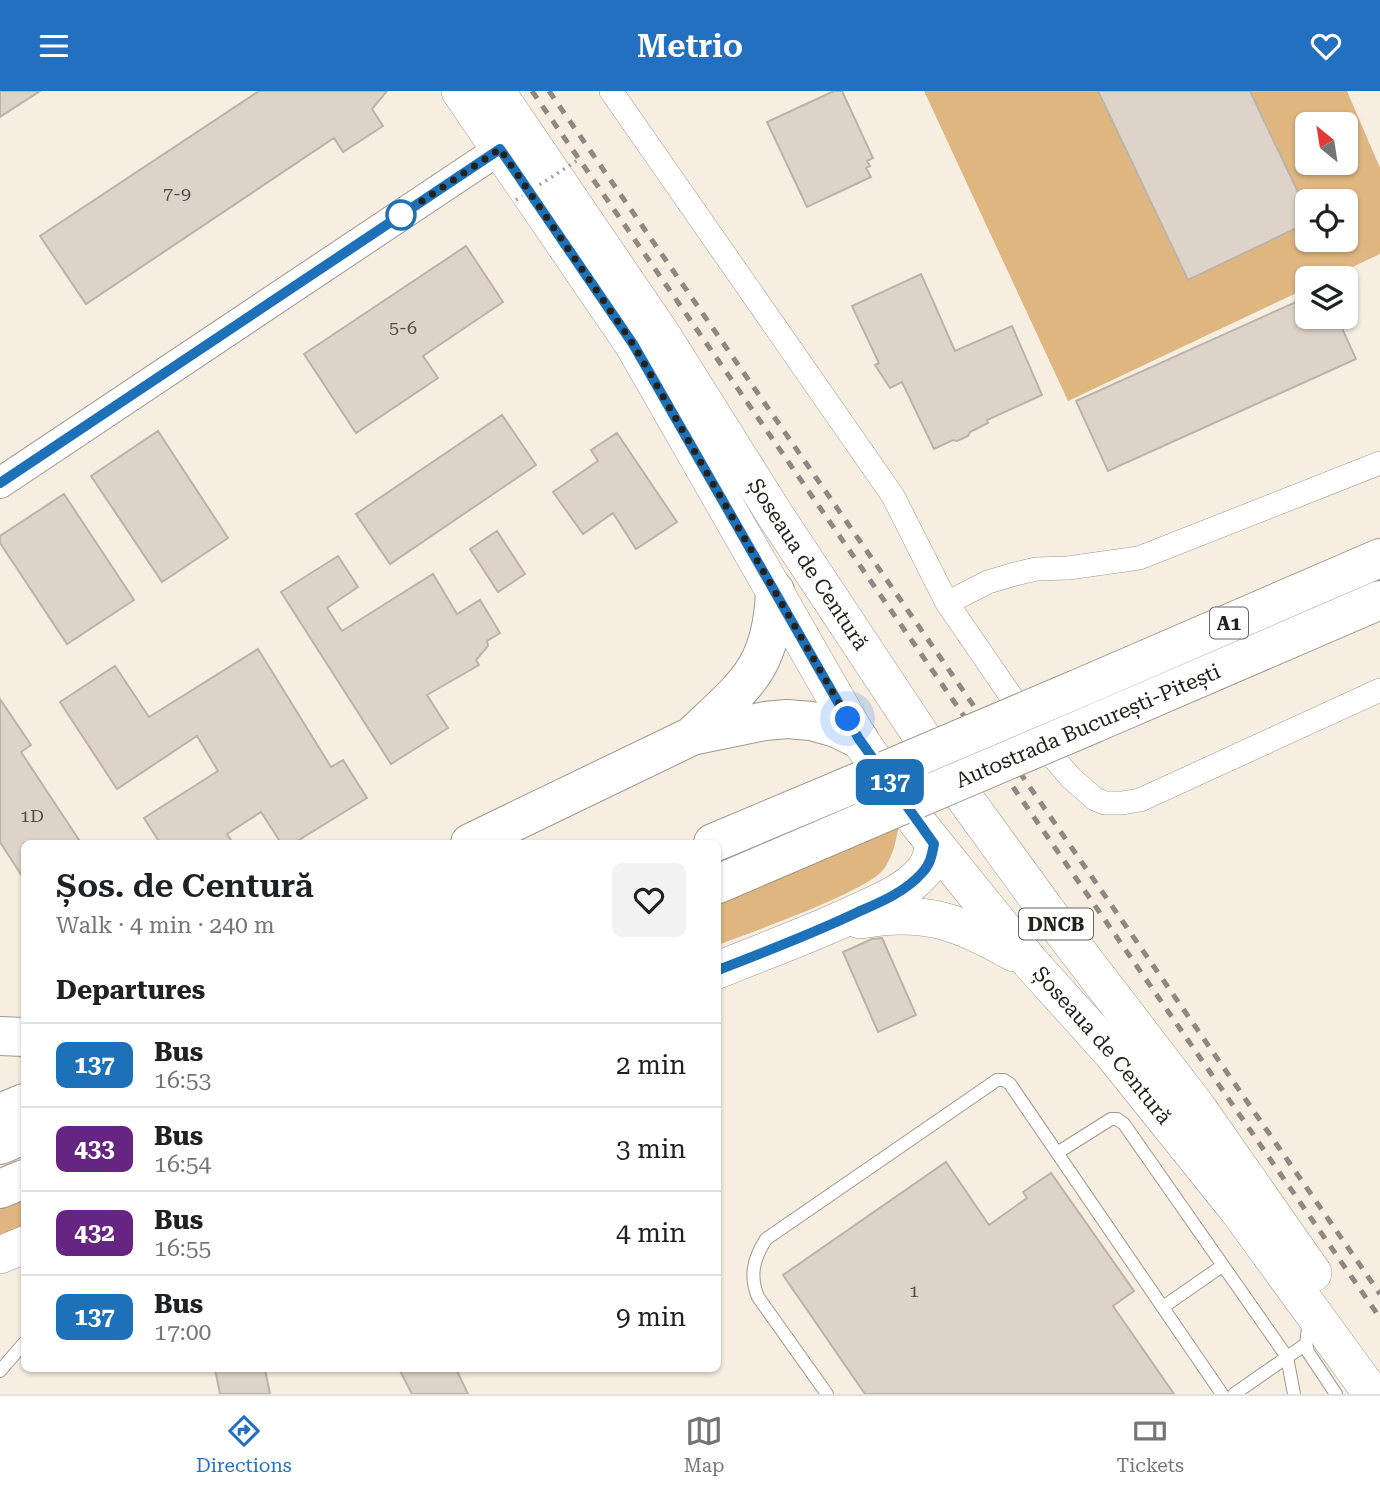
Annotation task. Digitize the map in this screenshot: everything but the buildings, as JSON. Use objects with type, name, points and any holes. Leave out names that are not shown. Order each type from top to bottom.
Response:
[{"type":"highway","name":"Autostrada București-Pitești","points":[[720,840],[1380,558]]},
{"type":"highway","points":[[692,736],[751,677],[763,657],[774,622],[775,591]]},
{"type":"highway","name":"Autostrada București-Pitești","points":[[721,883],[1380,600]]},
{"type":"highway","points":[[476,840],[692,736],[787,719],[811,721],[836,728],[859,739]]},
{"type":"highway","points":[[0,1037],[21,1037]]},
{"type":"highway","points":[[0,1113],[21,1104]]},
{"type":"highway","points":[[0,1127],[21,1118]]},
{"type":"highway","points":[[0,1145],[21,1136]]},
{"type":"highway","points":[[0,1189],[21,1180]]},
{"type":"main road","name":"Șoseaua de Centură","points":[[460,91],[633,344],[859,739],[934,844],[1030,962],[1112,1053],[1237,1210],[1308,1327],[1372,1394]]},
{"type":"main road","name":"Șoseaua de Centură","points":[[496,91],[664,338],[777,518],[940,764],[1046,910],[1204,1117],[1380,1369]]},
{"type":"main road","points":[[721,969],[832,925],[891,897],[925,871],[932,858],[934,844]]},
{"type":"main road","points":[[832,925],[879,916],[913,915],[951,922],[984,936],[1030,962]]},
{"type":"main road","points":[[0,1255],[21,1246]]},
{"type":"street","points":[[611,91],[892,496],[947,603],[1052,756],[1084,790],[1105,803],[1140,800],[1380,690]]},
{"type":"street","points":[[0,483],[500,149]]},
{"type":"street","points":[[947,603],[988,582],[1036,569],[1139,558],[1380,463]]},
{"type":"lane","points":[[827,1394],[758,1297],[753,1283],[753,1268],[758,1252],[766,1239],[997,1080],[1010,1084],[1222,1394]]},
{"type":"lane","points":[[1057,1153],[1111,1119],[1117,1119],[1287,1357],[1294,1394]]},
{"type":"lane","points":[[1163,1307],[1222,1266]]},
{"type":"lane","points":[[1234,1394],[1287,1357],[1308,1327]]},
{"type":"lane","points":[[1308,1327],[1313,1362],[1336,1394]]},
{"type":"lane","points":[[0,1371],[21,1346]]},
{"type":"path","points":[[516,200],[578,160]]},
{"type":"shaded area","points":[[924,91],[1347,91],[1356,112],[1295,112],[1295,175],[1358,175],[1358,117],[1380,168],[1380,254],[1354,266],[1295,266],[1295,294],[1068,401]]},
{"type":"shaded area","points":[[899,825],[889,860],[883,870],[872,879],[854,890],[780,922],[721,944],[721,901]]},
{"type":"shaded area","points":[[21,1200],[21,1227],[0,1236],[0,1209]]},
{"type":"railway","points":[[532,91],[1380,1318]]},
{"type":"railway","points":[[549,91],[1380,1294]]},
{"type":"bus line","name":"137","points":[[0,483],[500,149],[633,344],[859,739],[934,844],[932,858],[925,871],[891,897],[832,925],[721,969]]},
{"type":"route","points":[[401,215],[500,149],[633,344],[848,719]]}]
